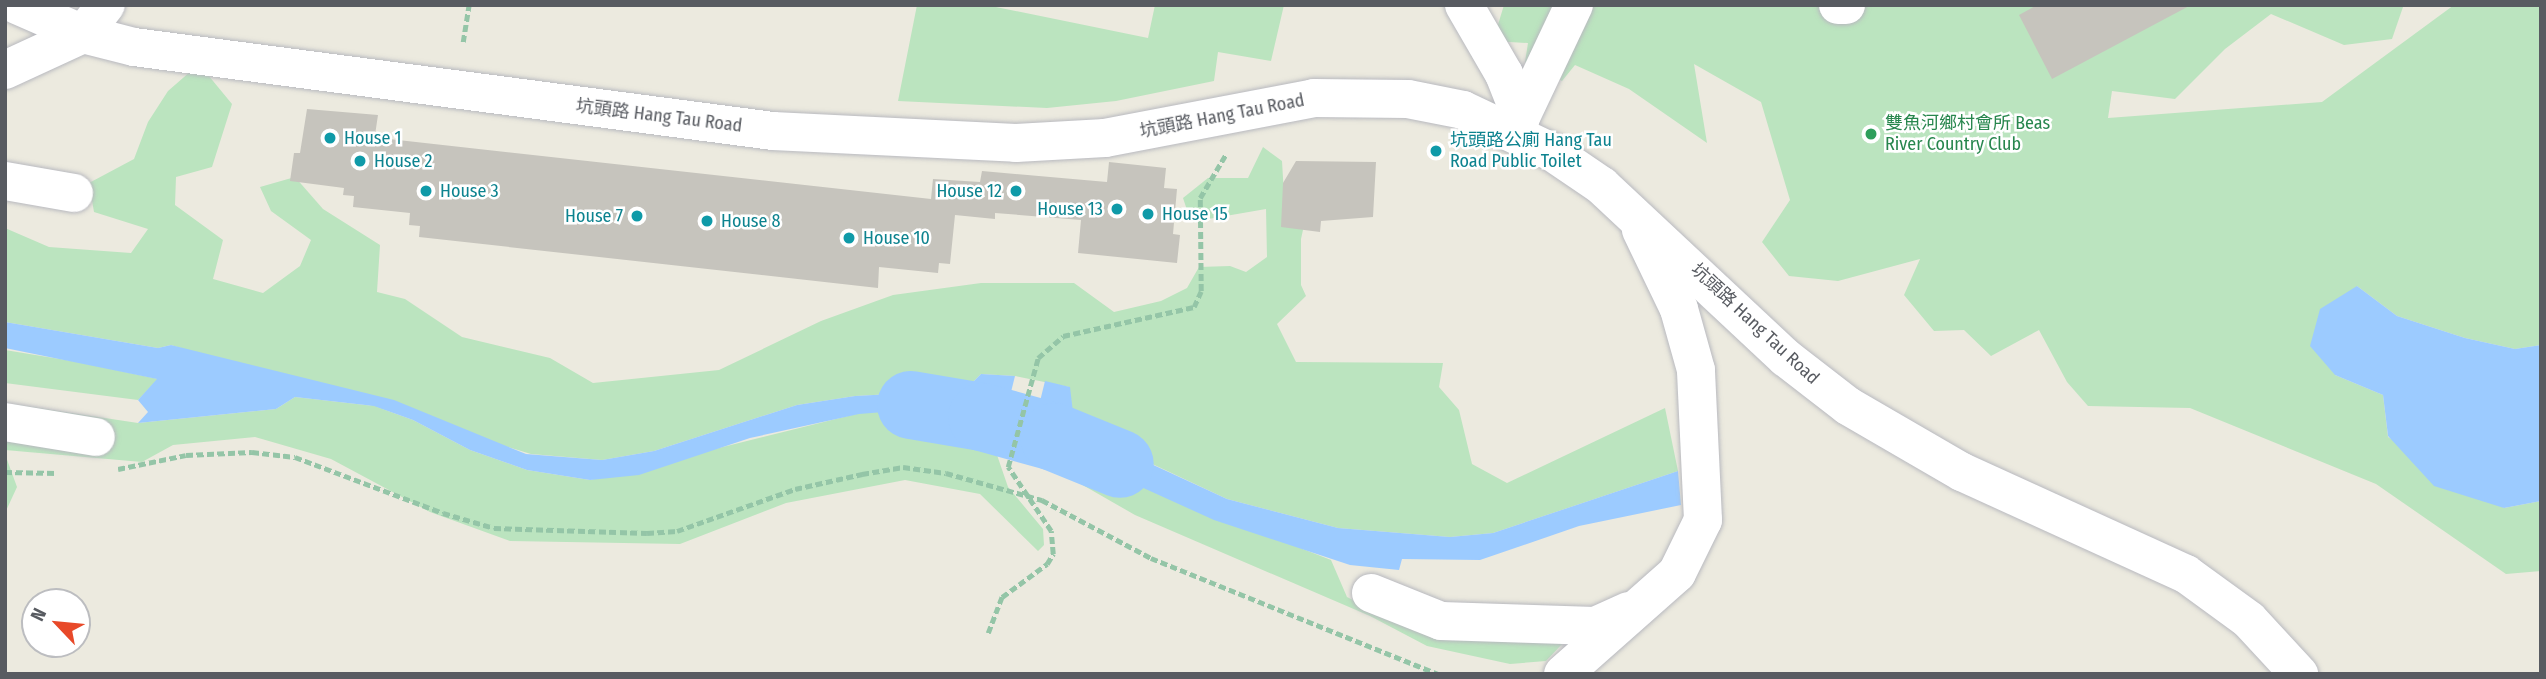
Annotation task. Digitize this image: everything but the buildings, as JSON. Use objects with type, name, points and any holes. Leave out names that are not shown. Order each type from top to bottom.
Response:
[{"type":"street","name":"坑頭路 Hang Tau Road","points":[[17,5],[95,20],[177,54],[773,131],[1016,143],[1105,138],[1270,104],[1367,96],[1464,110],[1519,125],[1633,212],[1786,358],[1848,406],[1962,472],[2186,574],[2249,620],[2299,674]]},
{"type":"street","points":[[1464,5],[1504,74],[1519,125]]},
{"type":"street","points":[[1519,125],[1574,5]]},
{"type":"street","points":[[1838,5],[1846,5]]},
{"type":"street","points":[[5,70],[95,20]]},
{"type":"street","points":[[5,181],[74,193]]},
{"type":"street","points":[[1563,674],[1677,573],[1703,520],[1696,370],[1679,309],[1633,212]]},
{"type":"street","points":[[5,422],[96,437]]},
{"type":"street","points":[[1371,593],[1441,621],[1549,627],[1595,626],[1643,605]]},
{"type":"path","points":[[463,42],[469,5]]},
{"type":"path","points":[[988,633],[1002,597],[1053,554],[1051,531],[1007,467],[1038,358],[1063,337],[1194,307],[1201,290],[1200,198],[1226,154]]},
{"type":"path","points":[[115,470],[186,455],[252,452],[295,457],[443,513],[495,527],[648,533],[677,531],[795,489],[849,477],[903,467],[936,472],[1000,485],[1041,500],[1163,564],[1438,674]]},
{"type":"path","points":[[5,472],[66,472]]},
{"type":"green space","points":[[917,5],[986,5],[1148,38],[1155,5],[1284,5],[1271,61],[1218,52],[1214,81],[1116,101],[1047,108],[898,101]]},
{"type":"green space","points":[[1504,5],[2449,5],[2403,7],[2392,39],[2344,45],[2271,14],[2225,49],[2175,99],[2112,91],[2108,118],[2322,102],[2454,5],[2541,5],[2541,345],[2515,349],[2465,338],[2397,316],[2357,286],[2335,375],[2383,395],[2388,437],[2504,508],[2541,501],[2541,571],[2506,574],[2376,484],[2190,408],[2088,406],[2067,382],[2039,330],[1991,356],[1964,330],[1934,331],[1904,295],[1920,259],[1838,281],[1789,276],[1762,242],[1790,200],[1761,102],[1694,64],[1707,143],[1629,89],[1575,65],[1562,81],[1525,62],[1528,43],[1493,41]]},
{"type":"green space","points":[[199,64],[232,104],[212,167],[176,177],[175,205],[223,240],[213,279],[263,293],[300,266],[311,240],[271,211],[260,187],[295,177],[323,209],[380,245],[377,292],[405,299],[462,337],[550,358],[593,383],[719,370],[821,321],[893,295],[981,283],[1074,283],[1114,312],[1161,301],[1187,288],[1199,267],[1230,266],[1246,272],[1267,257],[1266,209],[1191,222],[1183,198],[1208,178],[1248,178],[1263,147],[1282,161],[1284,195],[1308,207],[1301,239],[1301,285],[1306,296],[1277,324],[1296,362],[1443,363],[1439,387],[1459,410],[1472,464],[1507,483],[1665,408],[1678,471],[1493,533],[1450,537],[1338,528],[1227,499],[1082,431],[1072,425],[1069,387],[1015,376],[981,374],[965,390],[855,396],[797,405],[654,451],[602,460],[531,454],[171,345],[158,348],[5,322],[5,228],[49,247],[131,253],[148,229],[94,212],[89,183],[134,159],[148,122],[168,91]]},
{"type":"green space","points":[[5,350],[158,379],[138,400],[5,383]]},
{"type":"green space","points":[[295,397],[374,406],[413,420],[470,450],[527,470],[590,480],[860,413],[909,410],[962,426],[962,437],[996,452],[1008,487],[1043,529],[1044,545],[1038,551],[980,494],[905,480],[786,503],[680,544],[510,541],[430,512],[331,459],[255,437],[173,445],[142,462],[5,450],[5,403],[138,423],[276,409]]},
{"type":"green space","points":[[5,454],[17,487],[5,513]]},
{"type":"green space","points":[[1067,457],[1331,560],[1347,597],[1399,623],[1563,643],[1546,661],[1510,664],[1427,646],[1370,616],[1135,515],[1053,468]]},
{"type":"water","points":[[2357,286],[2397,316],[2465,338],[2515,349],[2541,345],[2541,501],[2504,508],[2434,486],[2388,436],[2383,395],[2335,375],[2310,346],[2320,309]]},
{"type":"water","points":[[5,322],[158,348],[171,345],[394,400],[526,454],[602,460],[654,451],[797,405],[855,396],[965,390],[981,374],[1015,376],[996,452],[963,443],[960,430],[909,410],[859,414],[750,438],[639,475],[590,480],[527,470],[470,450],[413,420],[374,406],[295,397],[276,409],[138,423],[148,412],[138,400],[157,379],[5,348]]},
{"type":"water","points":[[1045,381],[1070,387],[1074,421],[1082,432],[1227,499],[1338,528],[1450,537],[1493,533],[1678,471],[1681,505],[1579,526],[1480,560],[1402,559],[1399,570],[1350,565],[1214,520],[1086,462],[1067,457],[1053,468],[1026,458]]},
{"type":"waterway","points":[[911,405],[982,417],[1054,437],[1120,464]]},
{"type":"place","name":"雙魚河鄉村會所 Beas River Country Club","points":[[1871,134]]},
{"type":"place","name":"House 1","points":[[330,138]]},
{"type":"place","name":"坑頭路公廁 Hang Tau Road Public Toilet","points":[[1436,151]]},
{"type":"place","name":"House 2","points":[[360,161]]},
{"type":"place","name":"House 3","points":[[426,191]]},
{"type":"place","name":"House 12","points":[[1016,191]]},
{"type":"place","name":"House 13","points":[[1117,209]]},
{"type":"place","name":"House 15","points":[[1148,214]]},
{"type":"place","name":"House 7","points":[[637,216]]},
{"type":"place","name":"House 8","points":[[707,221]]},
{"type":"place","name":"House 10","points":[[849,238]]}]
